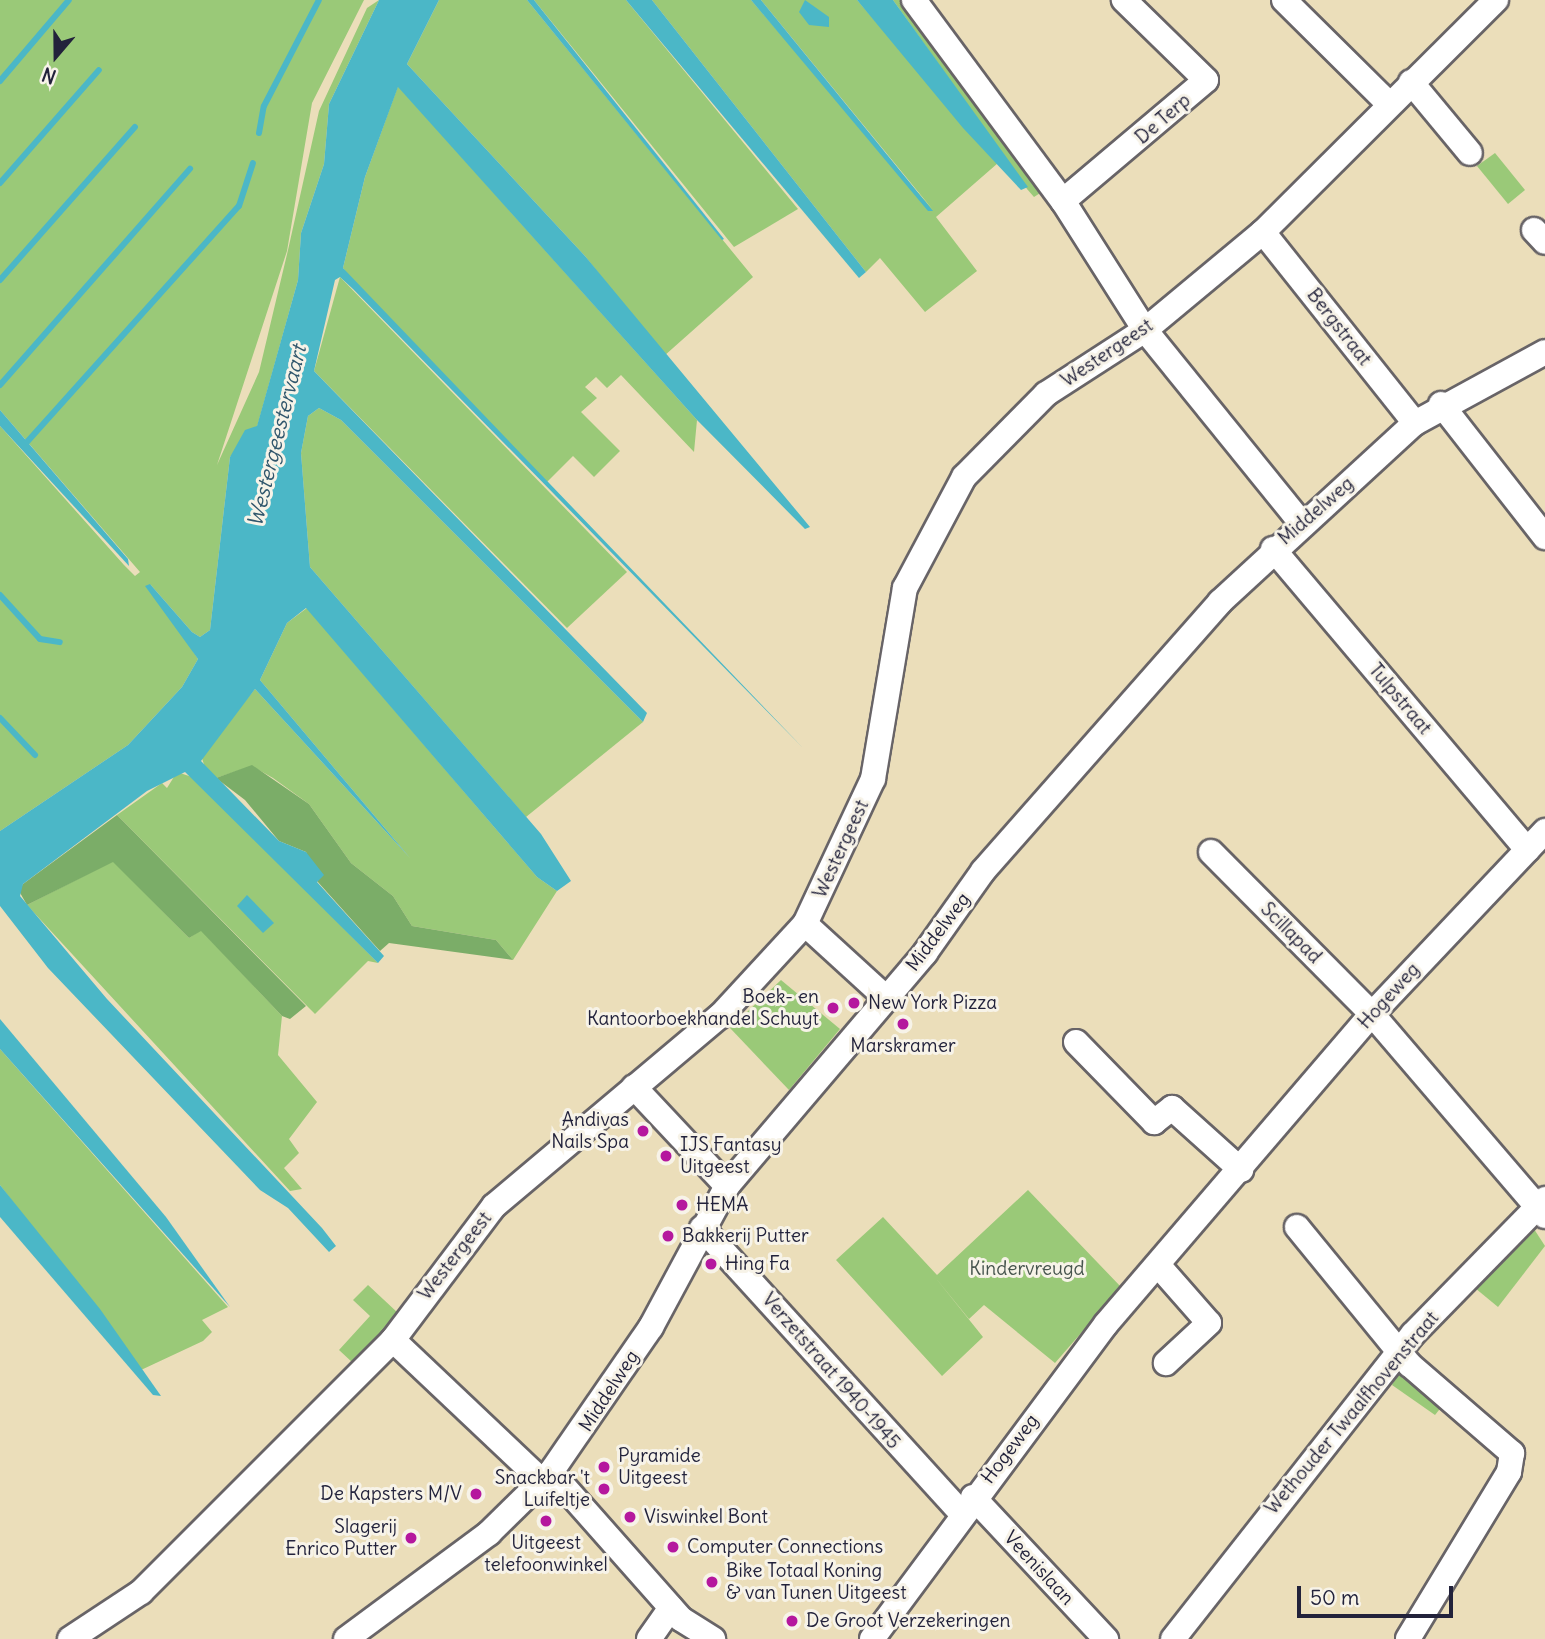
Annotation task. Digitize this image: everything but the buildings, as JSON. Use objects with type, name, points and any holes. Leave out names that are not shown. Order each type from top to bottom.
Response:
[{"type":"street","points":[[914,0],[1063,201],[1145,330],[1302,524]]},
{"type":"street","name":"De Terp","points":[[1063,201],[1206,80],[1124,0]]},
{"type":"street","points":[[1284,0],[1389,104]]},
{"type":"street","name":"Westergeest","points":[[70,1639],[141,1592],[393,1340],[494,1206],[720,1016],[805,924],[873,779],[895,620],[936,523],[964,477],[1013,422],[1145,330],[1263,232],[1496,0]]},
{"type":"street","points":[[1411,82],[1470,153]]},
{"type":"street","name":"Bergstraat","points":[[1263,232],[1415,423]]},
{"type":"street","name":"Middelweg","points":[[346,1639],[489,1533],[547,1477],[651,1327],[702,1227],[727,1186],[887,999],[983,872],[1273,549],[1415,423],[1441,404],[1545,352]]},
{"type":"street","points":[[1441,404],[1545,537]]},
{"type":"street","name":"Tulpstraat","points":[[1273,549],[1527,849]]},
{"type":"street","name":"Hogeweg","points":[[872,1639],[967,1505],[1158,1265],[1372,1014],[1545,831]]},
{"type":"street","name":"Scillapad","points":[[1211,852],[1372,1014],[1542,1207]]},
{"type":"street","points":[[805,924],[887,999]]},
{"type":"street","points":[[1076,1042],[1154,1122],[1172,1108],[1241,1170]]},
{"type":"street","points":[[634,1087],[727,1186]]},
{"type":"street","name":"Wethouder Twaalfhovenstraat","points":[[1173,1639],[1400,1350],[1542,1207]]},
{"type":"street","name":"Verzetstraat 1940-1945","points":[[702,1227],[967,1505]]},
{"type":"street","points":[[1297,1227],[1400,1350],[1503,1442],[1513,1463],[1408,1639]]},
{"type":"street","points":[[1158,1265],[1209,1323],[1166,1363]]},
{"type":"street","points":[[393,1340],[547,1477],[671,1608],[713,1639]]},
{"type":"street","name":"Veenislaan","points":[[967,1505],[1105,1639]]},
{"type":"street","points":[[649,1639],[671,1608]]},
{"type":"green space","points":[[0,0],[364,0],[312,103],[287,251],[217,465],[259,372],[288,250],[319,111],[367,8],[379,0],[329,104],[324,164],[301,233],[298,280],[257,427],[230,457],[210,630],[200,637],[192,632],[150,584],[198,659],[182,687],[128,745],[0,831],[0,426],[124,565],[135,576],[140,572],[0,410]]},
{"type":"green space","points":[[439,0],[527,0],[753,277],[664,356],[585,256],[407,64]]},
{"type":"green space","points":[[534,0],[626,0],[798,209],[734,247]]},
{"type":"green space","points":[[652,0],[751,0],[933,210],[761,0],[857,0],[998,163],[936,217],[977,271],[925,312],[880,258],[866,272]]},
{"type":"green space","points":[[893,0],[908,0],[1048,188],[1034,197],[1027,189]]},
{"type":"green space","points":[[398,86],[697,420],[694,452],[621,375],[607,388],[596,377],[585,387],[597,398],[581,412],[620,451],[594,477],[573,456],[547,482],[361,292],[343,268],[365,177]]},
{"type":"green space","points":[[1495,153],[1525,190],[1508,204],[1477,166]]},
{"type":"green space","points":[[340,277],[627,572],[567,628],[314,371]]},
{"type":"green space","points":[[319,408],[341,420],[643,722],[526,817],[310,567],[301,453],[308,416]]},
{"type":"green space","points":[[307,608],[537,877],[557,891],[513,960],[496,940],[412,926],[393,896],[351,863],[309,804],[273,778],[252,766],[216,778],[206,771],[201,755],[255,689],[410,858],[260,680],[287,623]]},
{"type":"green space","points":[[252,765],[309,804],[351,863],[393,896],[412,926],[496,940],[513,960],[389,943],[380,951],[317,881],[306,852],[279,841],[245,800],[216,778]]},
{"type":"green space","points":[[177,772],[195,778],[378,963],[368,961],[315,1014],[117,815],[162,783],[167,788]]},
{"type":"green space","points":[[117,815],[306,1006],[290,1019],[282,1016],[201,931],[189,938],[113,862],[27,905],[19,891],[23,884]]},
{"type":"green space","points":[[113,861],[189,938],[201,930],[282,1016],[278,1055],[317,1102],[289,1139],[299,1153],[284,1168],[302,1189],[290,1191],[27,905]]},
{"type":"green space","points":[[781,980],[840,1029],[789,1090],[730,1028]]},
{"type":"green space","points":[[0,1049],[228,1307],[202,1320],[212,1332],[203,1341],[141,1370],[0,1185]]},
{"type":"green space","name":"Kindervreugd","points":[[1028,1190],[1121,1287],[1055,1363],[984,1305],[969,1319],[934,1276],[983,1337],[942,1376],[836,1260],[883,1217],[937,1275]]},
{"type":"green space","points":[[1534,1229],[1545,1246],[1498,1307],[1475,1288]]},
{"type":"green space","points":[[368,1285],[398,1313],[353,1363],[339,1350],[370,1316],[353,1300]]},
{"type":"green space","points":[[1400,1371],[1443,1405],[1435,1415],[1392,1385]]},
{"type":"water","name":"Westergeestervaart","points":[[379,0],[439,0],[407,64],[585,256],[810,527],[805,529],[697,420],[398,87],[365,177],[343,268],[804,749],[353,289],[340,277],[335,280],[314,371],[647,713],[643,722],[341,420],[319,408],[308,416],[301,453],[310,567],[541,834],[571,881],[557,891],[537,877],[306,608],[287,623],[260,680],[410,858],[255,689],[201,761],[279,841],[306,852],[324,875],[317,882],[384,956],[378,963],[185,772],[147,791],[23,884],[20,896],[107,999],[322,1228],[336,1246],[329,1252],[288,1208],[260,1190],[48,968],[0,906],[0,831],[128,745],[182,687],[198,659],[145,586],[150,584],[192,632],[200,637],[210,630],[230,457],[245,430],[257,426],[298,280],[301,233],[324,164],[329,104]]},
{"type":"water","points":[[527,0],[534,0],[724,239],[722,240]]},
{"type":"water","points":[[626,0],[652,0],[866,272],[859,278]]},
{"type":"water","points":[[751,0],[761,0],[933,211],[928,211]]},
{"type":"water","points":[[805,0],[829,17],[829,27],[809,25],[799,12]]},
{"type":"water","points":[[857,0],[893,0],[1028,187],[1021,190],[963,128]]},
{"type":"water","points":[[0,410],[128,559],[129,566],[0,426]]},
{"type":"water","points":[[247,895],[274,923],[263,933],[237,906]]},
{"type":"water","points":[[0,1019],[166,1217],[230,1307],[0,1049]]},
{"type":"water","points":[[0,1185],[100,1309],[161,1396],[153,1395],[0,1217]]},
{"type":"waterway","points":[[0,81],[69,0]]},
{"type":"waterway","points":[[259,133],[264,106],[319,0]]},
{"type":"waterway","points":[[0,183],[99,70]]},
{"type":"waterway","points":[[0,280],[135,127]]},
{"type":"waterway","points":[[27,442],[239,206],[253,163]]},
{"type":"waterway","points":[[0,385],[190,169]]},
{"type":"waterway","points":[[0,595],[40,639],[60,642]]},
{"type":"waterway","points":[[0,718],[35,755]]},
{"type":"place","name":"New York Pizza","points":[[854,1003]]},
{"type":"place","name":"Boek- en Kantoorboekhandel Schuyt","points":[[833,1008]]},
{"type":"place","name":"Marskramer","points":[[903,1024]]},
{"type":"place","name":"Andivas Nails Spa","points":[[643,1131]]},
{"type":"place","name":"IJS Fantasy Uitgeest","points":[[666,1156]]},
{"type":"place","name":"HEMA","points":[[682,1205]]},
{"type":"place","name":"Bakkerij Putter","points":[[668,1236]]},
{"type":"place","name":"Hing Fa","points":[[711,1264]]},
{"type":"place","name":"Pyramide Uitgeest","points":[[604,1467]]},
{"type":"place","name":"Snackbar 't Luifeltje","points":[[604,1489]]},
{"type":"place","name":"De Kapsters M/V","points":[[476,1494]]},
{"type":"place","name":"Viswinkel Bont","points":[[630,1517]]},
{"type":"place","name":"Uitgeest telefoonwinkel","points":[[546,1521]]},
{"type":"place","name":"Slagerij Enrico Putter","points":[[411,1538]]},
{"type":"place","name":"Computer Connections","points":[[673,1547]]},
{"type":"place","name":"Bike Totaal Koning & van Tunen Uitgeest","points":[[712,1582]]},
{"type":"place","name":"De Groot Verzekeringen","points":[[792,1621]]}]
